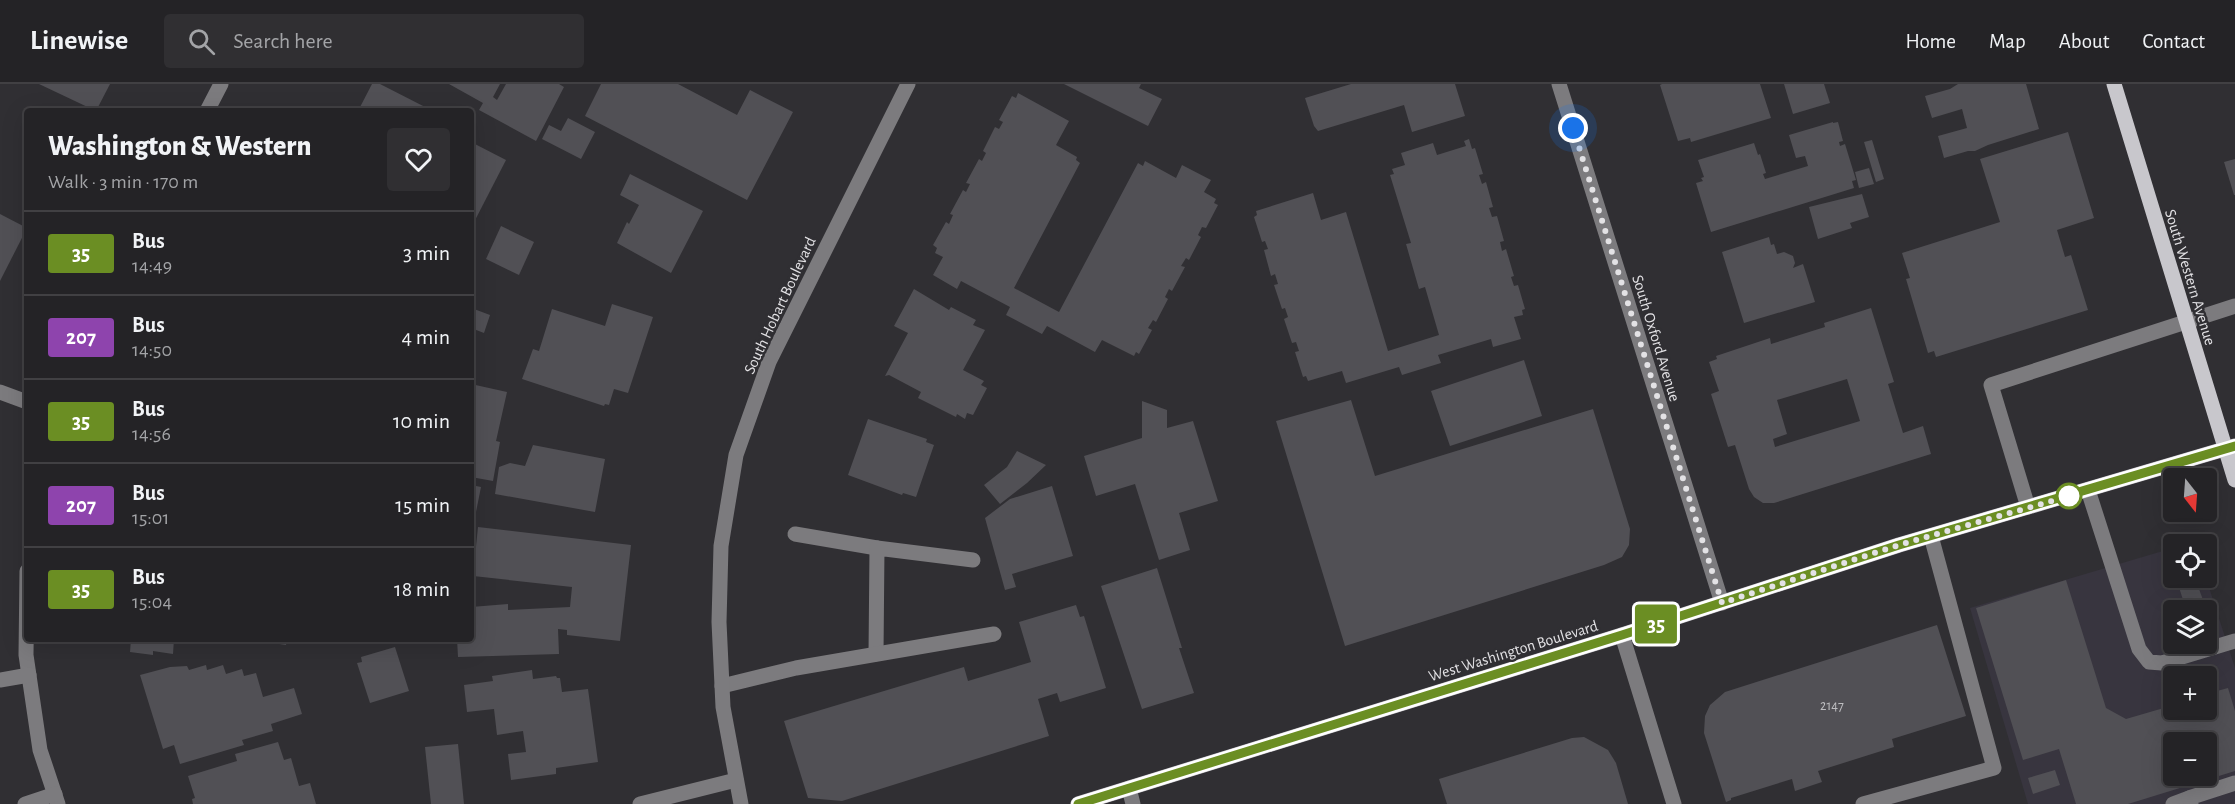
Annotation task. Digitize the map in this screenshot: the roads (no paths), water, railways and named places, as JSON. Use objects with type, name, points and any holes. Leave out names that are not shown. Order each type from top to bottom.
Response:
[{"type":"main road","name":"South Western Avenue","points":[[2114,84],[2185,321],[2230,448],[2235,480]]},
{"type":"main road","name":"West Washington Boulevard","points":[[1078,804],[1932,536],[2230,448]]},
{"type":"street","points":[[209,108],[221,84]]},
{"type":"street","name":"South Hobart Boulevard","points":[[741,804],[723,707],[719,622],[721,546],[736,455],[769,362],[908,84]]},
{"type":"street","name":"South Oxford Avenue","points":[[1559,84],[1722,603]]},
{"type":"street","points":[[2028,507],[1991,385],[2235,306]]},
{"type":"street","points":[[0,392],[24,401]]},
{"type":"street","points":[[2088,490],[2139,649],[2149,662],[2162,663],[2235,641]]},
{"type":"street","points":[[795,534],[878,548],[973,560]]},
{"type":"street","points":[[1863,804],[1994,768],[1932,536]]},
{"type":"street","points":[[876,654],[878,548]]},
{"type":"street","points":[[722,686],[796,668],[994,634]]},
{"type":"street","points":[[1622,635],[1674,804]]},
{"type":"street","points":[[25,804],[56,799],[40,750],[26,655],[26,642]]},
{"type":"street","points":[[0,680],[29,675]]},
{"type":"street","points":[[640,804],[736,780]]},
{"type":"street","points":[[2173,804],[2190,801],[2235,783]]},
{"type":"street","points":[[1128,788],[1133,804]]}]
